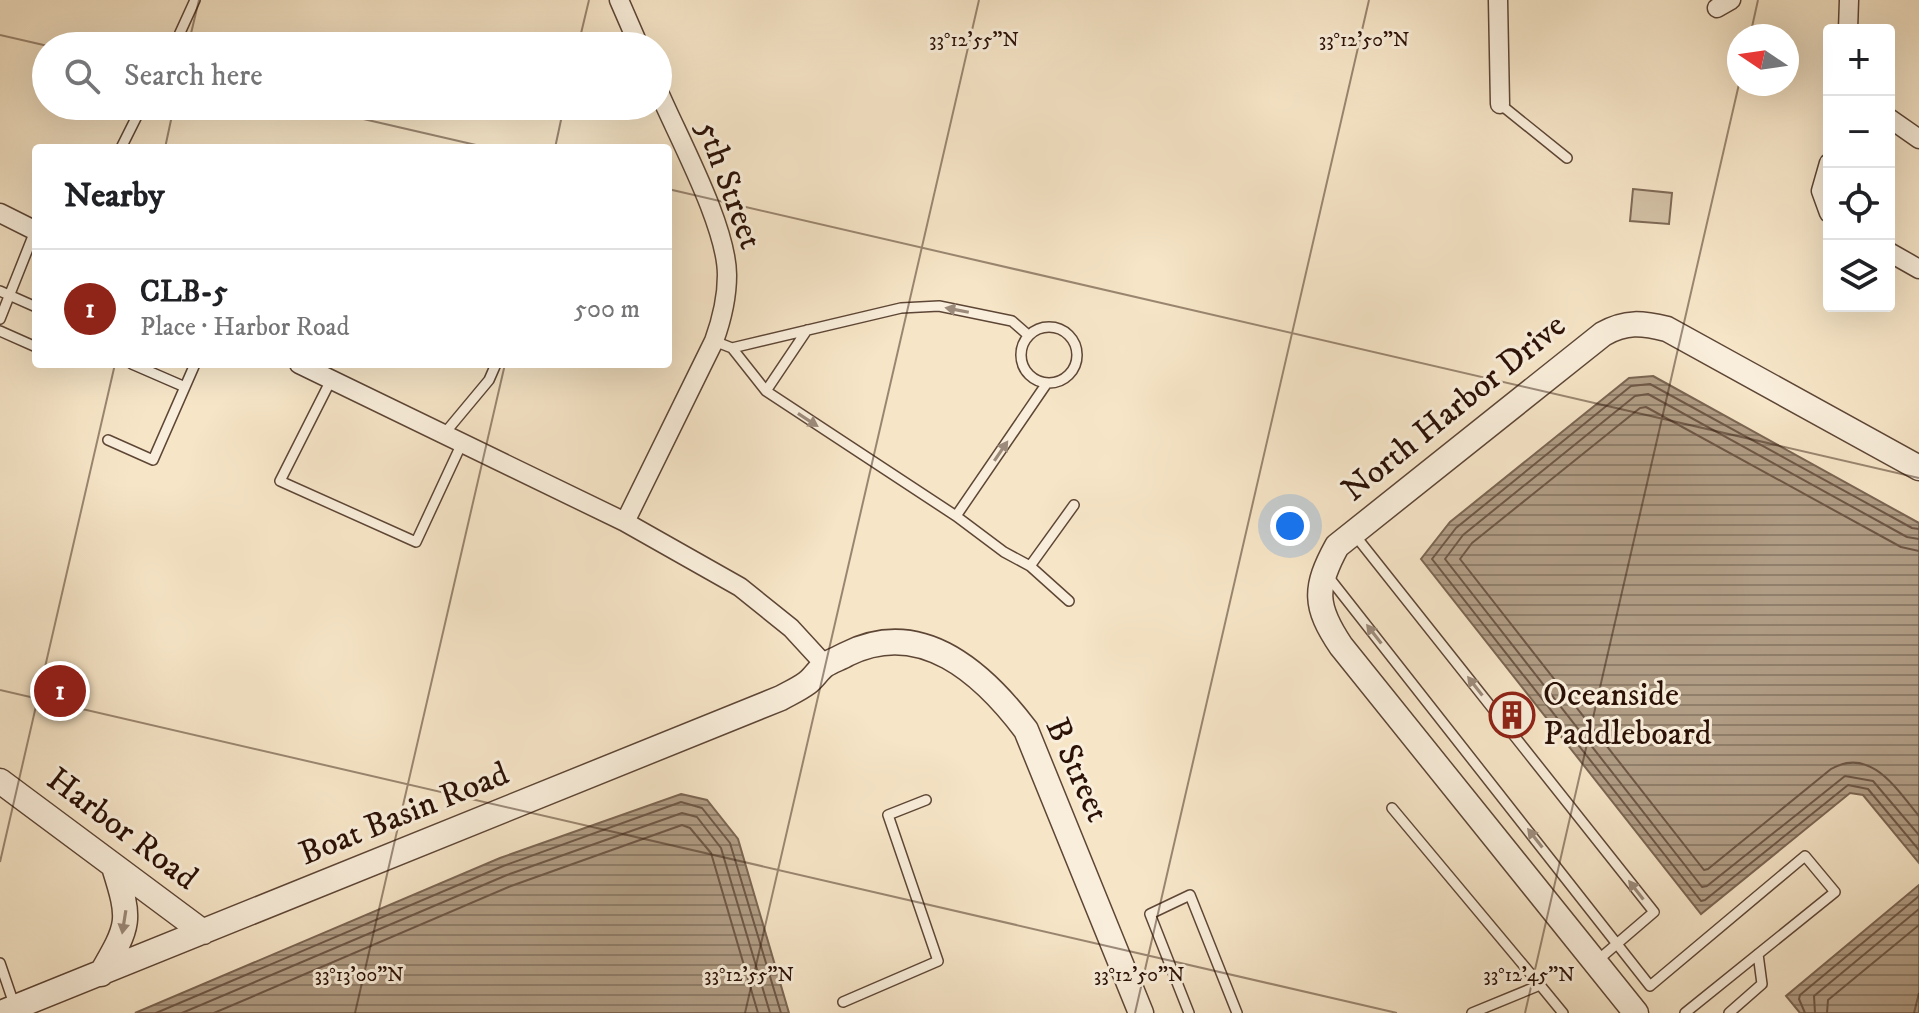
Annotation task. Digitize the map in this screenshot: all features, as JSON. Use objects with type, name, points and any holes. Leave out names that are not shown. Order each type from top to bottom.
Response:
[{"type":"street","points":[[619,0],[633,32]]},
{"type":"street","points":[[1498,0],[1500,104]]},
{"type":"street","points":[[1848,24],[1849,0]]},
{"type":"street","name":"5th Street","points":[[625,522],[723,344],[727,272],[717,225],[671,120]]},
{"type":"street","points":[[1895,122],[1919,139]]},
{"type":"street","points":[[0,213],[32,229]]},
{"type":"street","points":[[1895,255],[1919,269]]},
{"type":"street","name":"North Harbor Drive","points":[[1323,570],[1337,546],[1603,334],[1619,325],[1638,322],[1667,329],[1919,468]]},
{"type":"street","points":[[307,368],[625,522],[740,587],[791,628],[825,665]]},
{"type":"street","points":[[1323,570],[1319,587],[1324,620],[1341,646],[1636,1013]]},
{"type":"street","name":"B Street","points":[[825,665],[876,642],[902,641],[942,653],[979,677],[1005,703],[1026,730],[1141,1013]]},
{"type":"street","name":"Boat Basin Road","points":[[8,1010],[781,698],[809,682],[825,665]]},
{"type":"street","name":"Harbor Road","points":[[0,781],[203,932]]},
{"type":"street","points":[[101,974],[124,930],[127,907],[114,867]]},
{"type":"lane","points":[[180,32],[195,0]]},
{"type":"lane","points":[[1500,104],[1567,158]]},
{"type":"lane","points":[[123,144],[135,120]]},
{"type":"lane","points":[[0,319],[5,294],[32,239]]},
{"type":"lane","points":[[5,294],[32,305]]},
{"type":"lane","points":[[723,344],[807,330],[901,308],[939,306],[1012,321],[1028,335]]},
{"type":"lane","points":[[1054,327],[1068,334],[1077,349],[1077,357],[1070,373],[1056,382],[1047,383],[1032,377],[1022,364],[1021,348],[1028,335],[1041,328],[1054,327]]},
{"type":"lane","points":[[766,391],[807,330]]},
{"type":"lane","points":[[0,331],[32,345]]},
{"type":"lane","points":[[723,344],[766,391],[956,516],[1004,552],[1030,566],[1069,601]]},
{"type":"lane","points":[[141,368],[185,387]]},
{"type":"lane","points":[[108,440],[153,460],[193,368]]},
{"type":"lane","points":[[444,434],[489,380],[494,368]]},
{"type":"lane","points":[[331,380],[280,481],[416,542],[462,443]]},
{"type":"lane","points":[[956,516],[1047,383]]},
{"type":"lane","points":[[1030,566],[1074,505]]},
{"type":"lane","points":[[1353,533],[1654,912],[1595,962]]},
{"type":"lane","points":[[1323,570],[1650,986],[1805,856],[1835,892],[1685,1013]]},
{"type":"lane","points":[[843,1002],[938,961],[888,815],[926,800]]},
{"type":"lane","points":[[1392,808],[1563,1013]]},
{"type":"lane","points":[[1189,1013],[1150,914],[1190,895],[1237,1013]]},
{"type":"lane","points":[[1729,1013],[1762,984],[1758,954]]},
{"type":"lane","points":[[0,963],[8,1010]]},
{"type":"lane","points":[[1472,1013],[1540,985]]},
{"type":"shaded area","points":[[1633,189],[1672,193],[1669,224],[1630,221]]},
{"type":"water","points":[[1653,376],[1919,523],[1919,863],[1863,795],[1850,793],[1701,914],[1421,559],[1450,522],[1629,378]]},
{"type":"water","points":[[681,794],[707,800],[738,839],[789,1013],[135,1013],[500,858]]},
{"type":"water","points":[[1919,885],[1919,1013],[1800,1013],[1786,996]]},
{"type":"place","name":"CLB-5","points":[[60,691]]},
{"type":"place","name":"Oceanside Paddleboard","points":[[1512,715]]}]
